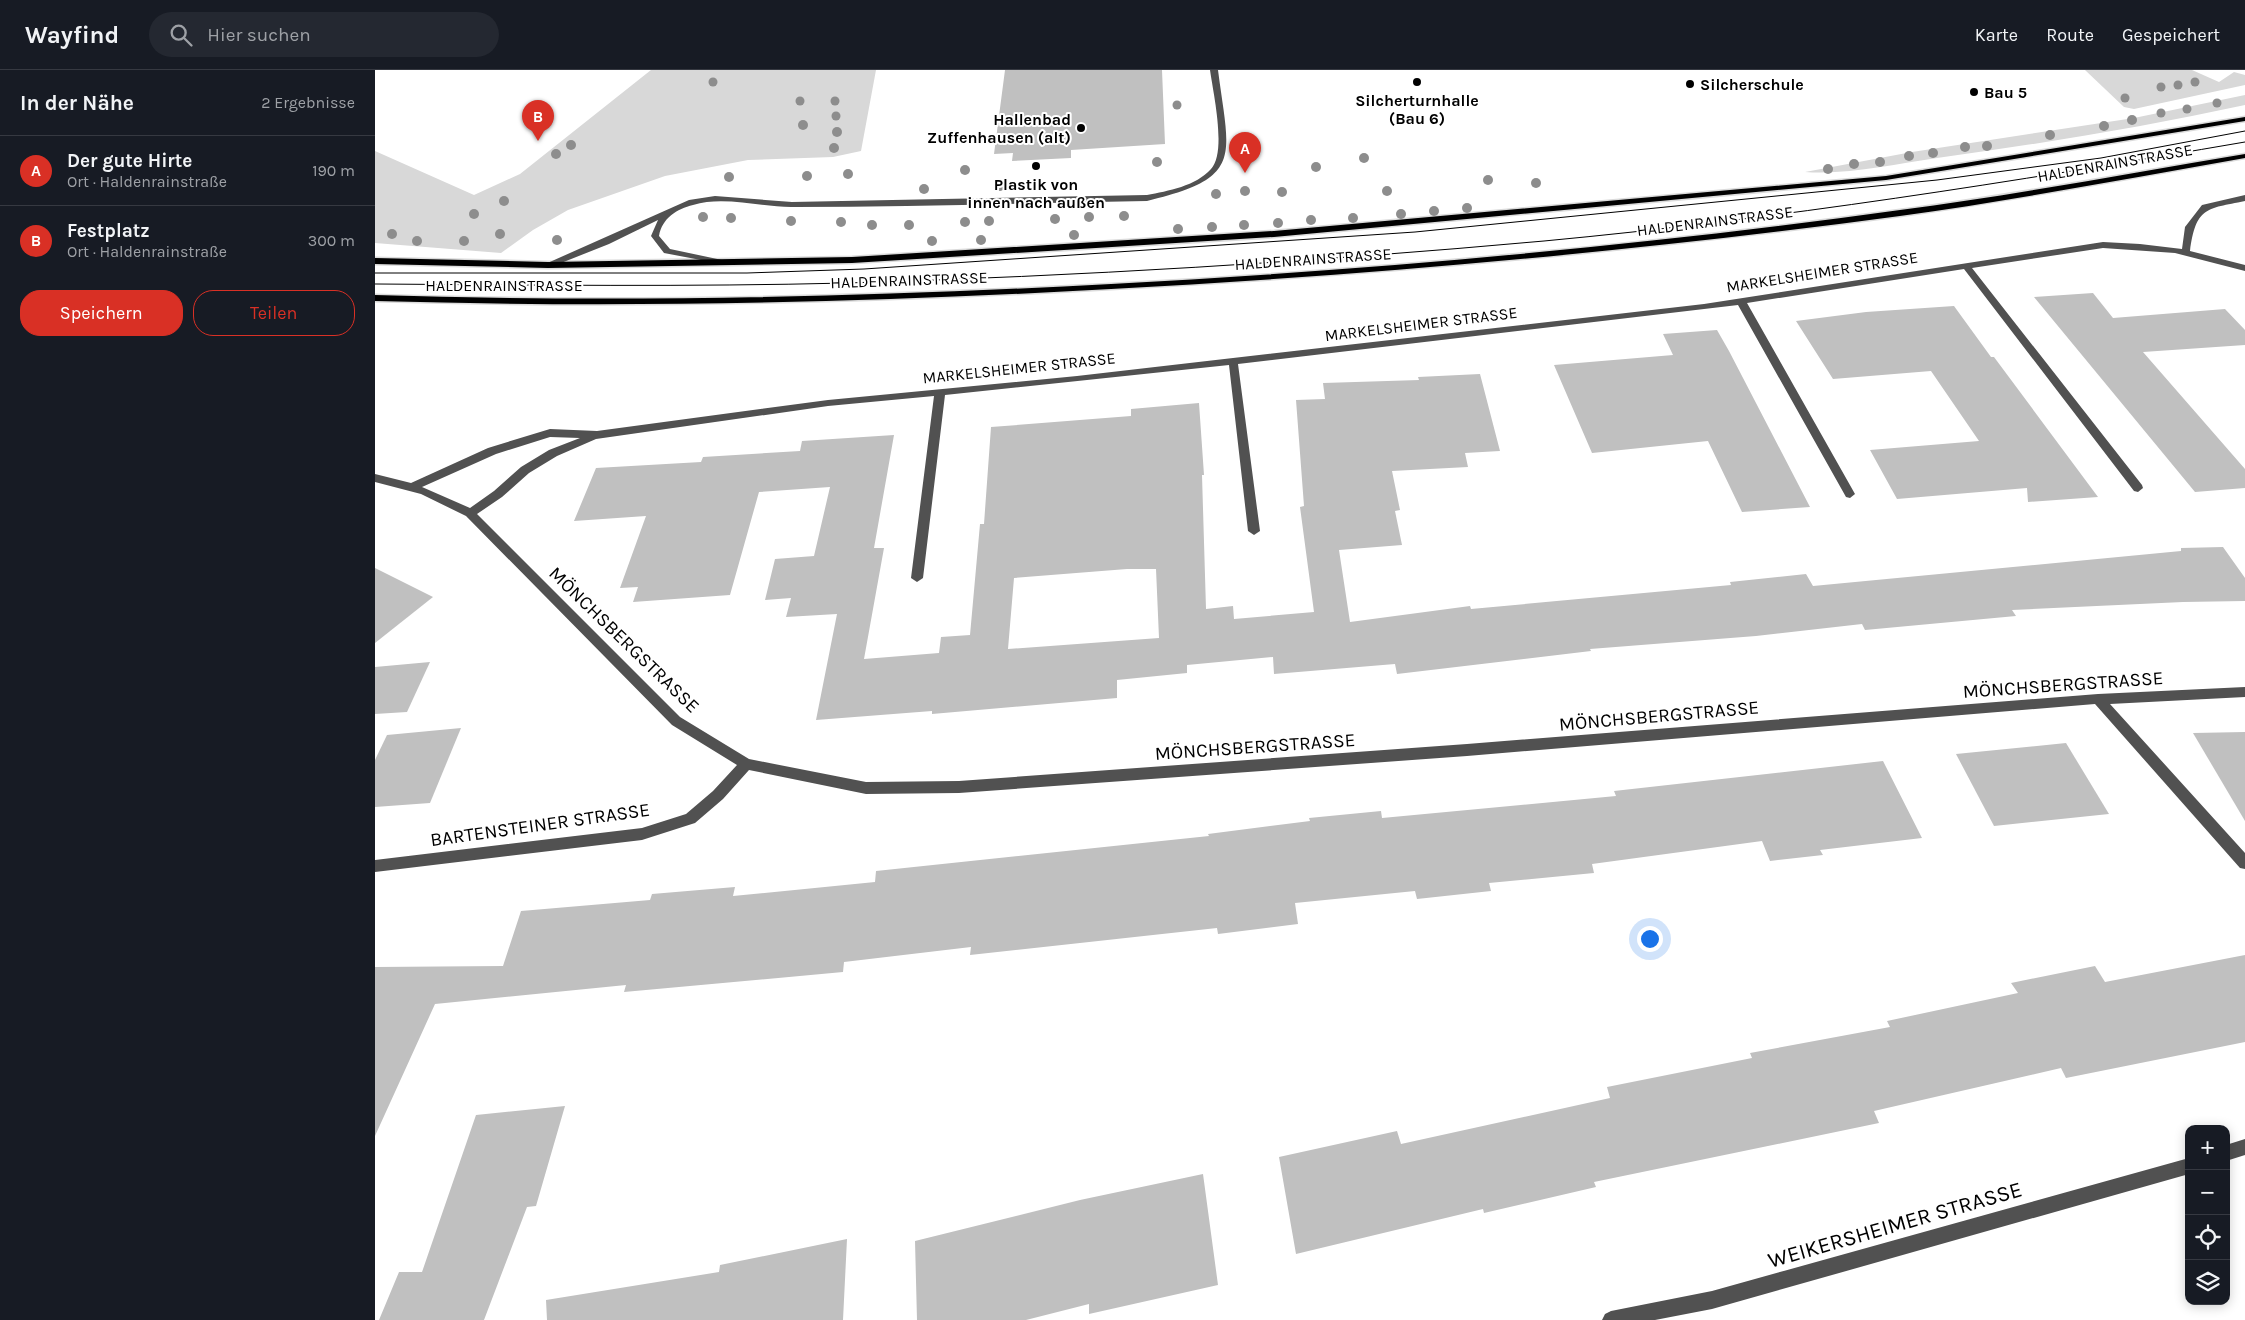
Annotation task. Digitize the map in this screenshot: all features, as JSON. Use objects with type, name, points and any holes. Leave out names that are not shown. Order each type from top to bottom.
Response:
[{"type":"main road","name":"HALDENRAINSTRASSE","points":[[375,261],[548,265],[852,260],[1274,234],[1708,196],[1885,178],[2245,119]]},
{"type":"main road","name":"HALDENRAINSTRASSE","points":[[375,298],[639,300],[849,298],[1058,290],[1289,277],[1530,257],[1903,213],[2131,177],[2245,156]]},
{"type":"street","points":[[548,265],[612,239],[692,202],[715,199],[802,205],[1147,198],[1175,192],[1207,176],[1220,162],[1221,149],[1214,70]]},
{"type":"street","points":[[2186,251],[2189,227],[2205,207],[2245,198]]},
{"type":"street","points":[[668,212],[656,230],[655,236],[667,251],[719,262]]},
{"type":"street","name":"MARKELSHEIMER STRASSE","points":[[414,486],[492,451],[550,433],[597,435],[828,403],[1233,361],[1741,301],[2103,245],[2143,245],[2186,251],[2245,268]]},
{"type":"street","points":[[1965,265],[2138,488]]},
{"type":"street","points":[[1741,301],[1850,494]]},
{"type":"street","points":[[1233,361],[1254,531]]},
{"type":"street","points":[[917,578],[940,392]]},
{"type":"street","name":"MARKELSHEIMER STRASSE","points":[[470,513],[498,494],[525,470],[553,453],[597,435]]},
{"type":"street","name":"MÖNCHSBERGSTRASSE","points":[[375,478],[414,486],[443,497],[470,513],[676,721],[746,764],[866,788],[959,787],[1487,749],[2098,699],[2245,692]]},
{"type":"street","points":[[2098,699],[2245,863]]},
{"type":"street","name":"BARTENSTEINER STRASSE","points":[[375,866],[642,834],[690,819],[718,795],[746,764]]},
{"type":"street","points":[[2230,1152],[2245,1147]]},
{"type":"street","name":"WEIKERSHEIMER STRASSE","points":[[1611,1320],[1711,1300],[2185,1167]]},
{"type":"shaded area","points":[[651,70],[876,70],[861,151],[833,157],[748,160],[665,176],[568,210],[533,230],[501,253],[375,243],[375,151],[474,195],[520,174]]},
{"type":"shaded area","points":[[2085,70],[2192,70],[2219,82],[2234,72],[2245,75],[2245,85],[2134,109],[2124,107]]},
{"type":"shaded area","points":[[2245,95],[2245,105],[2091,135],[1871,168],[1822,173],[1805,172],[1912,152],[2134,118]]},
{"type":"building","name":"Hallenbad Zuffenhausen (alt)","points":[[1005,70],[1162,70],[1165,144],[1071,150],[1071,158],[1012,161],[1013,153],[994,154]]},
{"type":"building","points":[[2093,293],[2113,318],[2225,309],[2245,330],[2245,345],[2143,352],[2245,469],[2245,488],[2195,492],[2034,297]]},
{"type":"building","points":[[1954,306],[2098,497],[2028,502],[2027,488],[1897,499],[1870,450],[1979,441],[1931,371],[1833,379],[1796,321],[1866,312]]},
{"type":"building","points":[[1717,330],[1810,507],[1742,512],[1708,441],[1592,453],[1554,365],[1673,355],[1663,334]]},
{"type":"building","points":[[1480,374],[1500,451],[1465,453],[1468,467],[1392,471],[1400,510],[1395,511],[1402,545],[1339,550],[1350,622],[1470,606],[1471,609],[1731,585],[1730,582],[1806,574],[1813,586],[2181,551],[2181,548],[2223,547],[2245,578],[2245,601],[2012,610],[2016,616],[1865,630],[1862,624],[1756,636],[1590,649],[1591,651],[1397,674],[1395,664],[1274,674],[1273,657],[1187,665],[1187,673],[1117,680],[1117,698],[932,714],[932,711],[816,720],[837,614],[786,617],[791,598],[765,600],[775,559],[814,556],[830,487],[759,492],[730,595],[633,602],[638,587],[620,588],[646,516],[574,521],[596,468],[701,462],[703,457],[800,451],[802,441],[894,435],[874,548],[884,548],[864,659],[939,653],[941,637],[970,635],[980,524],[984,524],[991,427],[1131,416],[1131,409],[1199,403],[1204,475],[1202,475],[1206,609],[1233,606],[1234,619],[1314,612],[1300,507],[1304,506],[1296,400],[1325,399],[1323,383],[1419,380],[1418,377]],"holes":[[[1127,569],[1156,569],[1159,638],[1008,649],[1014,578]]]},
{"type":"building","points":[[375,568],[433,597],[375,643]]},
{"type":"building","points":[[430,662],[407,712],[375,714],[375,667]]},
{"type":"building","points":[[461,728],[430,803],[375,807],[375,760],[387,735]]},
{"type":"building","points":[[2245,732],[2245,821],[2193,733]]},
{"type":"building","points":[[2066,743],[2109,814],[1994,826],[1956,754]]},
{"type":"building","points":[[1883,761],[1922,838],[1820,850],[1823,855],[1770,861],[1762,841],[1592,864],[1594,873],[1489,883],[1491,891],[1417,899],[1415,891],[1295,903],[1298,924],[1218,934],[1217,928],[970,955],[971,947],[844,962],[843,972],[624,992],[626,985],[435,1004],[375,1136],[375,967],[503,966],[521,911],[650,900],[652,894],[735,887],[733,896],[875,882],[876,871],[1209,836],[1208,834],[1310,821],[1309,818],[1381,811],[1382,818],[1616,796],[1614,791]]},
{"type":"building","points":[[2245,955],[2245,1042],[2066,1078],[2061,1068],[1874,1111],[1879,1123],[1594,1182],[1596,1187],[1484,1213],[1483,1209],[1296,1254],[1279,1157],[1397,1131],[1401,1144],[1610,1098],[1607,1087],[1752,1058],[1750,1053],[1890,1027],[1887,1021],[2018,993],[2011,983],[2095,966],[2105,982]]},
{"type":"building","points":[[565,1106],[536,1206],[527,1207],[484,1320],[379,1320],[399,1272],[422,1272],[476,1115]]},
{"type":"building","points":[[1203,1174],[1218,1285],[1089,1314],[1089,1304],[1026,1320],[917,1320],[915,1241],[1080,1200]]},
{"type":"building","points":[[847,1239],[843,1320],[547,1320],[546,1300],[719,1272],[720,1265]]},
{"type":"tram line","points":[[375,273],[747,273],[864,269],[1415,232],[1937,180],[2101,158],[2245,131]]},
{"type":"tram line","points":[[375,284],[670,285],[847,283],[1109,272],[1370,255],[1544,241],[1808,211],[1983,185],[2245,142]]},
{"type":"place","name":"Silcherturnhalle (Bau 6)","points":[[1417,82]]},
{"type":"place","name":"Silcherschule","points":[[1690,84]]},
{"type":"place","name":"Bau 5","points":[[1974,92]]},
{"type":"place","name":"Hallenbad Zuffenhausen (alt)","points":[[1081,128]]},
{"type":"place","name":"Festplatz","points":[[538,141]]},
{"type":"place","name":"Plastik von innen nach außen","points":[[1036,166]]},
{"type":"place","name":"Der gute Hirte","points":[[1245,173]]}]
